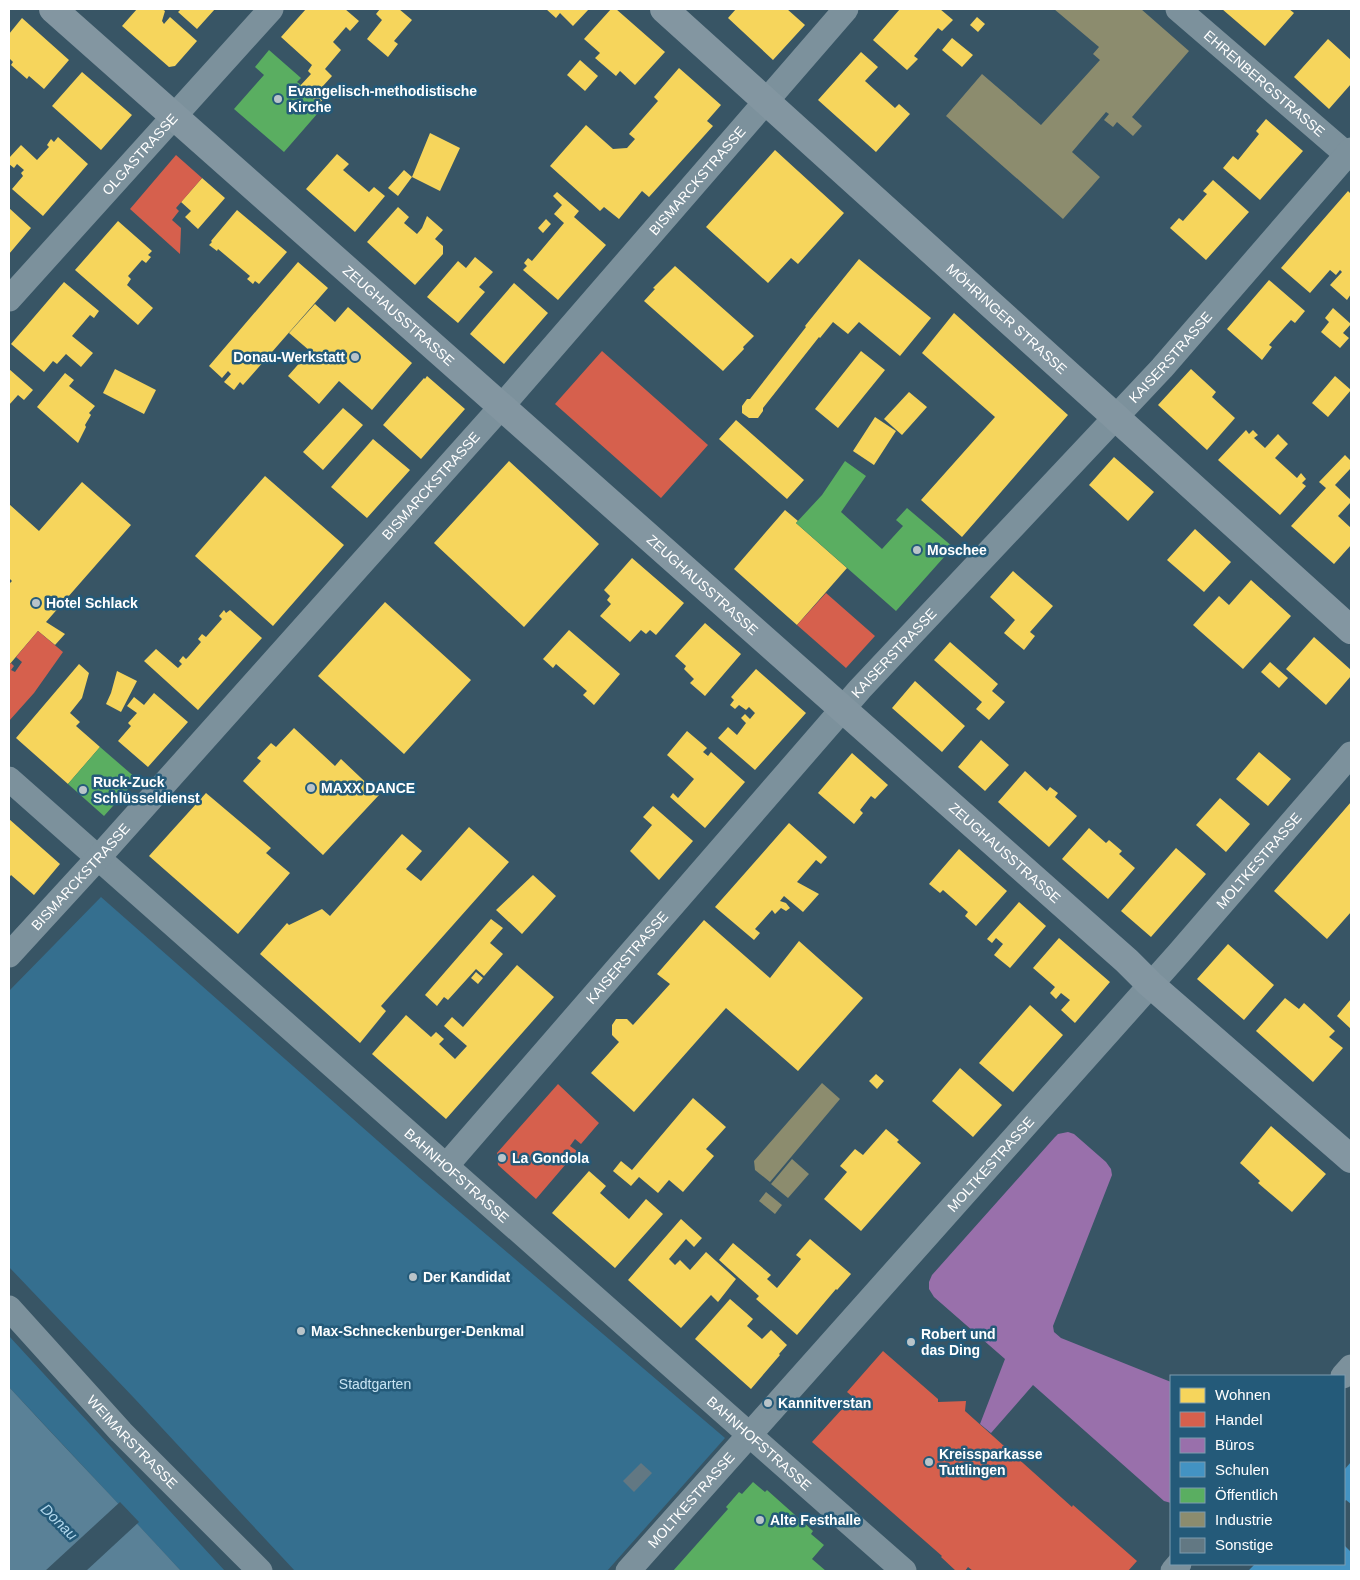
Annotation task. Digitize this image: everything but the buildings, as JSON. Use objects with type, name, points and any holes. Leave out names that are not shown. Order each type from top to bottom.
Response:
[{"type":"street","name":"ZEUGHAUSSTRASSE","points":[[53,9],[1127,961],[1150,984],[1351,1159]]},
{"type":"street","name":"OLGASTRASSE","points":[[9,299],[270,9]]},
{"type":"street","name":"MÖHRINGER STRASSE","points":[[664,9],[1351,630]]},
{"type":"street","name":"BISMARCKSTRASSE","points":[[9,955],[502,406],[846,9]]},
{"type":"street","name":"EHRENBERGSTRASSE","points":[[1178,9],[1350,154]]},
{"type":"street","name":"KAISERSTRASSE","points":[[446,1166],[843,709],[1162,368],[1350,154]]},
{"type":"street","name":"MOLTKESTRASSE","points":[[628,1571],[1179,953],[1351,754]]},
{"type":"street","name":"BAHNHOFSTRASSE","points":[[9,780],[904,1571]]},
{"type":"street","name":"WEIMARSTRASSE","points":[[9,1308],[122,1432],[260,1571]]},
{"type":"green space","name":"Stadtgarten","points":[[101,897],[420,1178],[725,1438],[607,1571],[295,1571],[9,1267],[9,991]]},
{"type":"green space","points":[[9,1336],[225,1571],[181,1571],[9,1387]]},
{"type":"water","name":"Donau","points":[[9,1387],[138,1525],[181,1571],[9,1571]]},
{"type":"pier","points":[[120,1502],[139,1522],[86,1571],[45,1571]]},
{"type":"place","name":"Evangelisch-methodistische Kirche","points":[[278,99]]},
{"type":"place","name":"Donau-Werkstatt","points":[[355,357]]},
{"type":"place","name":"Moschee","points":[[917,550]]},
{"type":"place","name":"Hotel Schlack","points":[[36,603]]},
{"type":"place","name":"MAXX DANCE","points":[[311,788]]},
{"type":"place","name":"Ruck-Zuck Schlüsseldienst","points":[[83,790]]},
{"type":"place","name":"La Gondola","points":[[502,1158]]},
{"type":"place","name":"Der Kandidat","points":[[413,1277]]},
{"type":"place","name":"Max-Schneckenburger-Denkmal","points":[[301,1331]]},
{"type":"place","name":"Robert und das Ding","points":[[911,1342]]},
{"type":"place","name":"Kannitverstan","points":[[768,1403]]},
{"type":"place","name":"Kreissparkasse Tuttlingen","points":[[929,1462]]},
{"type":"place","name":"Alte Festhalle","points":[[760,1520]]}]
